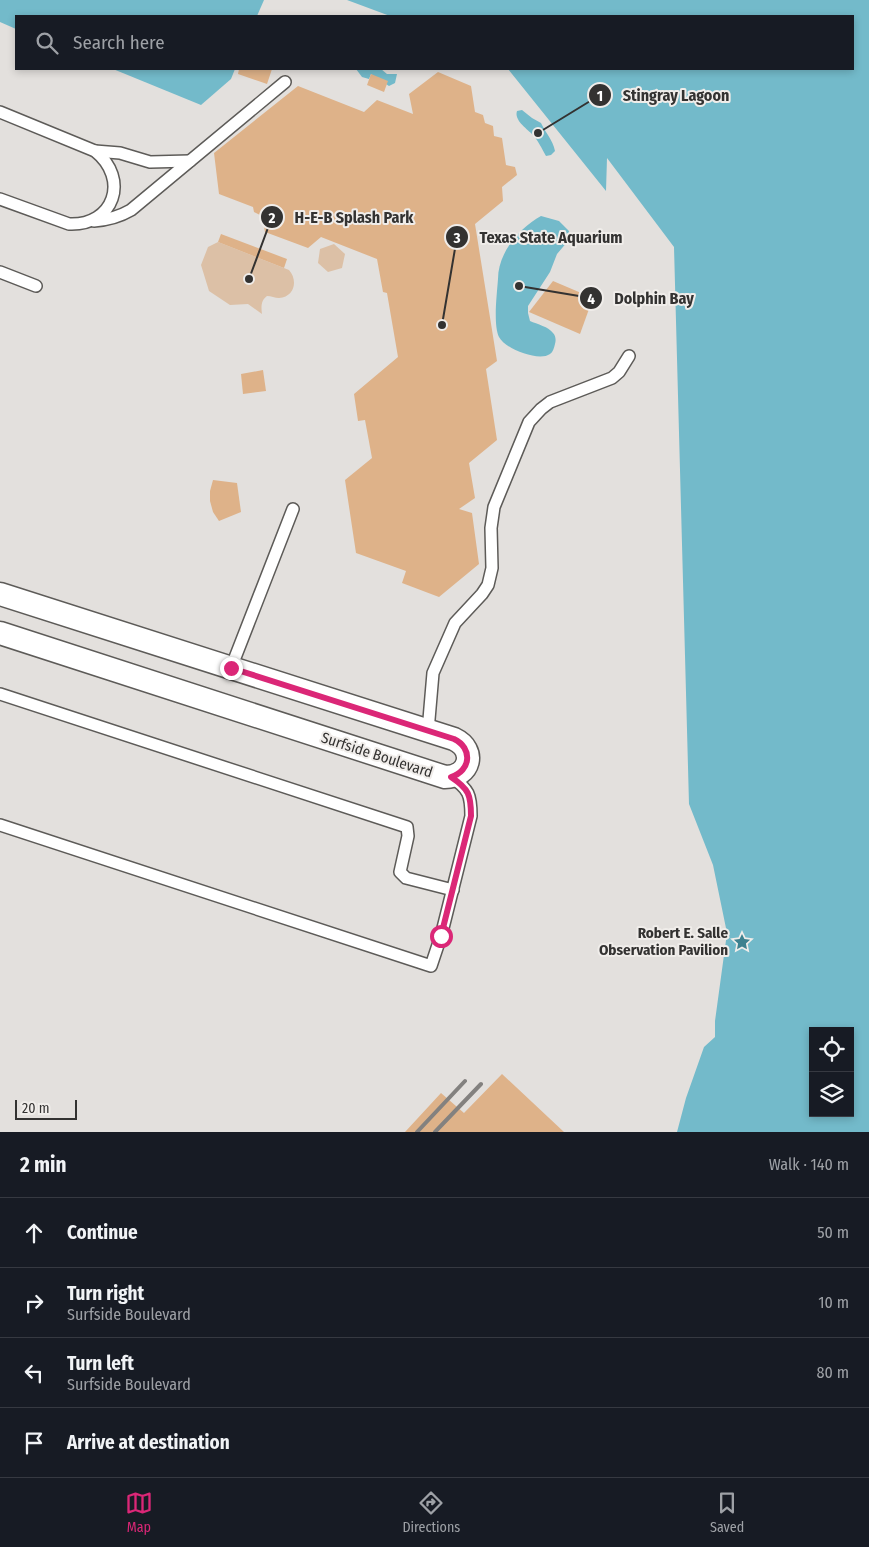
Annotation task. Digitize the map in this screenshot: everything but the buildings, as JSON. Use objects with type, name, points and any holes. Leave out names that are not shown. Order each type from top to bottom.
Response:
[{"type":"street","name":"Surfside Boulevard","points":[[0,594],[454,739],[464,747],[468,760],[466,766],[457,775],[445,777],[0,633]]},
{"type":"lane","points":[[0,198],[68,224],[108,220],[121,216],[131,210],[285,82]]},
{"type":"lane","points":[[0,112],[95,151],[104,158],[111,169],[114,193],[110,204],[103,214],[93,221]]},
{"type":"lane","points":[[95,151],[120,153],[150,162],[190,161]]},
{"type":"lane","points":[[0,272],[36,286]]},
{"type":"lane","points":[[428,731],[433,674],[455,623],[488,585],[492,568],[491,528],[494,507],[529,422],[550,402],[612,378],[619,372],[629,356]]},
{"type":"lane","points":[[231,668],[293,510]]},
{"type":"lane","points":[[0,694],[407,827],[408,836],[400,872],[406,878],[453,890]]},
{"type":"lane","points":[[0,825],[431,966],[453,890],[471,816],[471,799],[464,786],[451,777]]},
{"type":"shaded area","points":[[218,242],[289,270],[294,283],[292,291],[289,295],[279,298],[267,296],[262,304],[262,314],[248,304],[230,305],[209,291],[201,265],[208,247]]},
{"type":"shaded area","points":[[334,244],[345,254],[342,268],[328,272],[318,263],[320,249]]},
{"type":"water","points":[[0,0],[264,0],[257,15],[15,15],[15,29],[0,22]]},
{"type":"water","points":[[347,0],[869,0],[869,1132],[677,1132],[686,1098],[704,1047],[715,1037],[715,1021],[727,933],[713,865],[689,804],[674,247],[607,158],[606,191],[509,70],[854,70],[854,15],[387,15]]},
{"type":"water","points":[[115,70],[235,70],[231,79],[201,105]]},
{"type":"water","points":[[357,70],[382,70],[387,74],[397,74],[395,83],[389,86],[371,74],[369,79],[362,77]]},
{"type":"water","points":[[522,110],[541,123],[554,147],[555,151],[551,155],[546,156],[534,136],[517,118],[517,111]]},
{"type":"water","points":[[541,216],[559,221],[569,231],[568,241],[557,254],[550,272],[528,306],[530,321],[549,329],[554,334],[555,343],[553,350],[545,356],[523,353],[508,346],[499,337],[496,325],[499,269],[502,260],[511,242],[518,234]]},
{"type":"railway","points":[[417,1132],[465,1081]]},
{"type":"railway","points":[[435,1132],[481,1084]]},
{"type":"place","name":"Stingray Lagoon","points":[[538,133]]},
{"type":"place","name":"H-E-B Splash Park","points":[[249,279]]},
{"type":"place","name":"Dolphin Bay","points":[[519,286]]},
{"type":"place","name":"Texas State Aquarium","points":[[442,325]]},
{"type":"place","name":"Robert E. Salle Observation Pavilion","points":[[742,942]]},
{"type":"route","points":[[231,668],[454,739],[464,747],[468,760],[466,766],[463,771],[451,777],[464,786],[471,799],[471,816],[441,936]]}]
